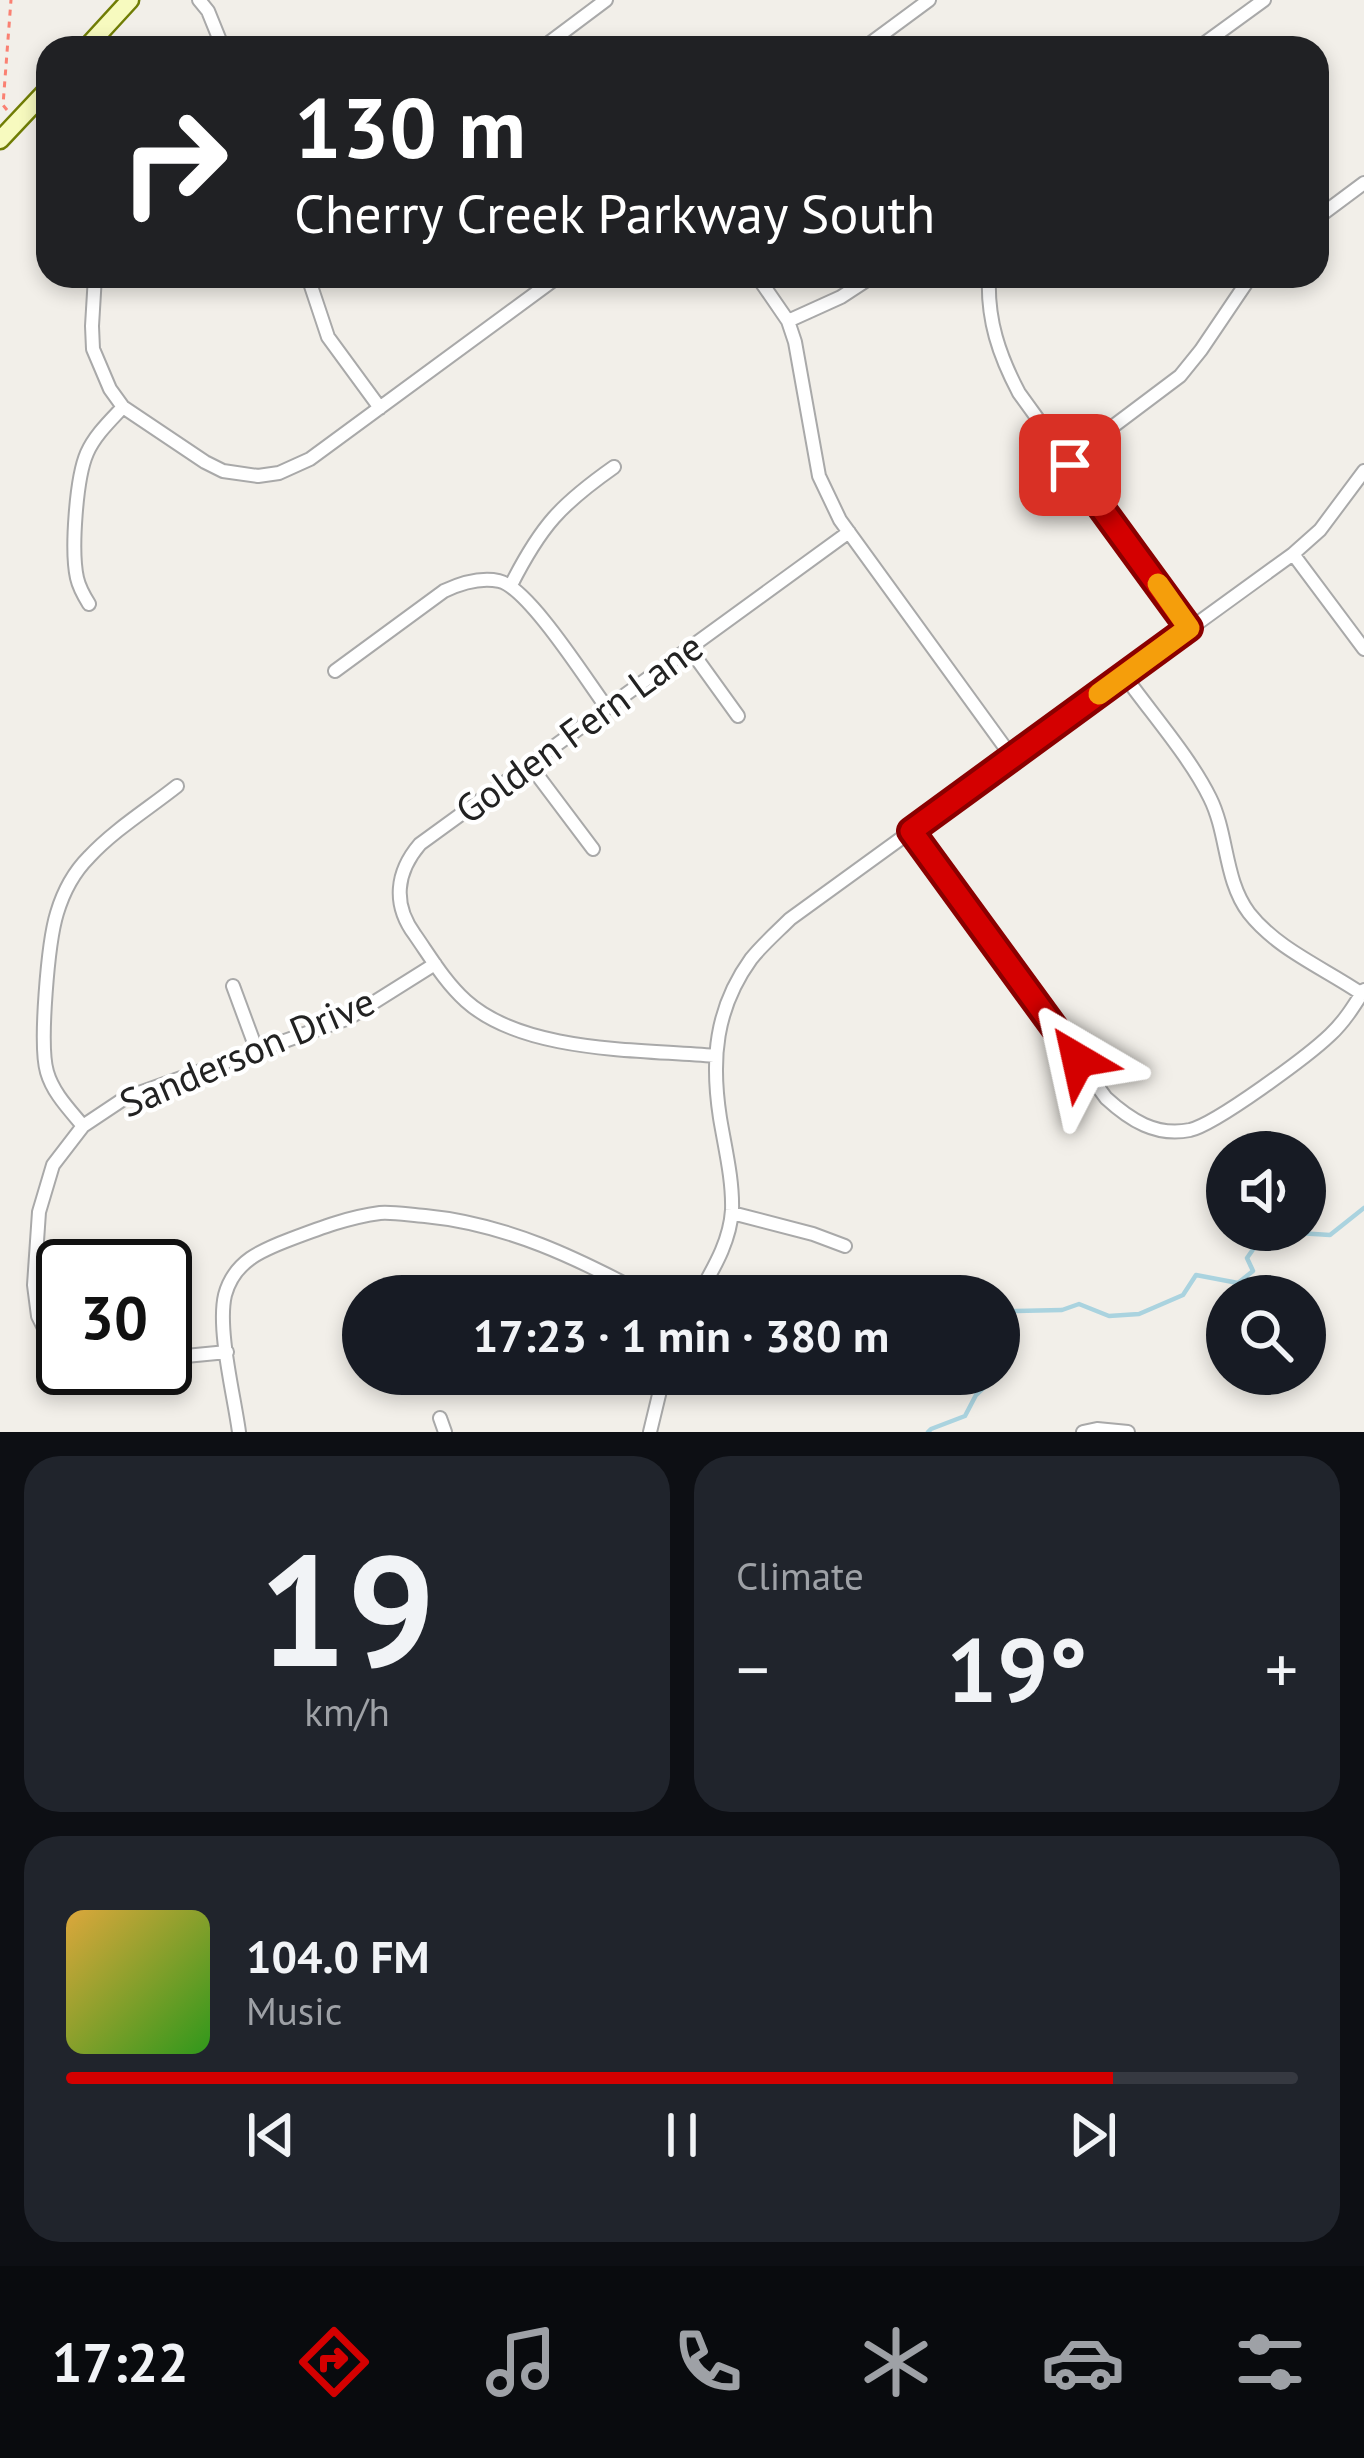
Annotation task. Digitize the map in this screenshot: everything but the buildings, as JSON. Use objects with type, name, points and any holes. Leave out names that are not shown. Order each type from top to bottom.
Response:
[{"type":"main road","points":[[97,36],[130,0]]},
{"type":"main road","points":[[0,140],[36,102]]},
{"type":"street","points":[[199,0],[218,36]]},
{"type":"street","points":[[558,36],[607,0]]},
{"type":"street","points":[[880,36],[929,0]]},
{"type":"street","points":[[1214,36],[1264,0]]},
{"type":"street","points":[[1329,209],[1364,183]]},
{"type":"street","points":[[94,288],[93,349],[123,407],[205,462],[223,471],[258,476],[279,473],[310,459],[543,288]]},
{"type":"street","points":[[312,288],[328,337],[380,408]]},
{"type":"street","points":[[765,288],[788,321],[795,342],[819,476],[849,532],[1012,758]]},
{"type":"street","points":[[788,321],[855,288]]},
{"type":"street","points":[[990,288],[1000,357],[1019,393],[1189,628]]},
{"type":"street","points":[[1067,461],[1180,376],[1243,288]]},
{"type":"street","points":[[88,604],[77,582],[74,556],[80,480],[87,453],[123,407]]},
{"type":"street","points":[[511,585],[558,510],[614,467]]},
{"type":"street","points":[[708,1275],[727,1238],[732,1213],[714,1056],[735,986],[753,958],[790,919],[1294,554],[1320,530],[1364,471]]},
{"type":"street","name":"Golden Fern Lane","points":[[435,964],[405,919],[400,900],[399,881],[406,860],[420,844],[849,532]]},
{"type":"street","points":[[1294,554],[1364,650]]},
{"type":"street","points":[[334,671],[444,591],[463,583],[500,581],[511,585],[535,610],[607,708]]},
{"type":"street","points":[[689,648],[738,716]]},
{"type":"street","points":[[911,831],[1106,1098],[1129,1118],[1157,1131],[1191,1130],[1221,1116],[1328,1037],[1363,992],[1287,948],[1246,909],[1234,885],[1211,800],[1124,675]]},
{"type":"street","points":[[529,764],[593,849]]},
{"type":"street","points":[[83,1126],[54,1090],[46,1069],[44,1044],[56,914],[88,857],[177,786]]},
{"type":"street","points":[[435,964],[468,1002],[522,1033],[558,1042],[714,1056]]},
{"type":"street","name":"Sanderson Drive","points":[[37,1239],[39,1212],[53,1165],[83,1126],[125,1099],[349,1018],[435,964]]},
{"type":"street","points":[[233,986],[257,1051]]},
{"type":"street","points":[[239,1432],[223,1320],[225,1295],[233,1276],[255,1253],[351,1218],[386,1212],[442,1218],[522,1236],[608,1275]]},
{"type":"street","points":[[732,1213],[845,1246]]},
{"type":"street","name":"Sanderson Drive","points":[[36,1256],[36,1301]]},
{"type":"street","points":[[192,1355],[227,1352]]},
{"type":"street","points":[[650,1432],[659,1395]]},
{"type":"street","points":[[1083,1432],[1128,1432]]},
{"type":"path","points":[[8,112],[3,105],[11,0]]},
{"type":"waterway","points":[[1020,1311],[1062,1310],[1079,1304],[1109,1316],[1139,1314],[1183,1295],[1196,1275],[1238,1283],[1253,1271],[1247,1258],[1266,1231],[1330,1235],[1364,1208]]},
{"type":"waterway","points":[[928,1432],[965,1416],[976,1395]]},
{"type":"slow traffic","points":[[1099,694],[1189,628],[1158,584]]},
{"type":"route","points":[[1070,465],[1189,628],[911,831],[1078,1060]]}]
